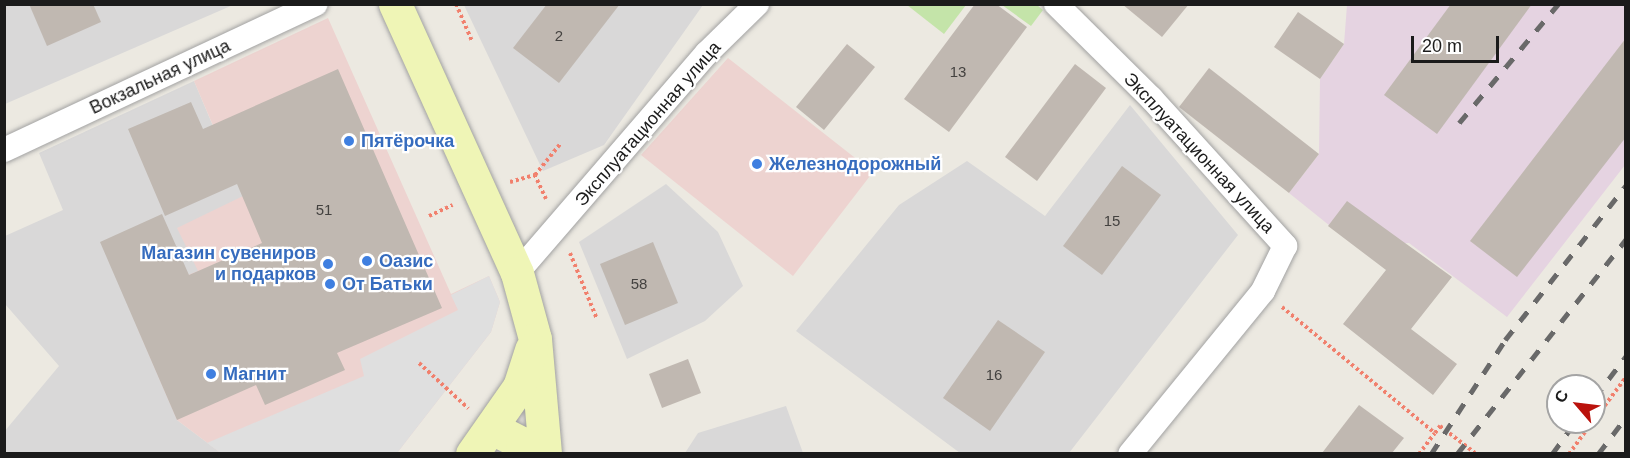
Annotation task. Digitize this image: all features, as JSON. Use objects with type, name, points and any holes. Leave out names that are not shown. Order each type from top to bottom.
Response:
[{"type":"street","name":"Вокзальная улица","points":[[4,150],[316,4]]},
{"type":"street","points":[[395,4],[517,273],[535,339],[545,453]]},
{"type":"street","name":"Эксплуатационная улица","points":[[517,273],[560,229],[589,186],[707,53],[757,4]]},
{"type":"street","name":"Эксплуатационная улица","points":[[1056,4],[1151,98],[1285,246],[1263,291],[1130,453]]},
{"type":"street","points":[[529,453],[522,442],[484,439],[519,387],[535,339]]},
{"type":"path","points":[[456,4],[472,41]]},
{"type":"path","points":[[1263,291],[1435,433]]},
{"type":"path","points":[[419,363],[458,393],[484,439]]},
{"type":"path","points":[[1606,404],[1626,377]]},
{"type":"path","points":[[1419,453],[1440,426],[1475,453]]},
{"type":"path","points":[[1569,453],[1583,434]]},
{"type":"shaded area","points":[[5,5],[233,5],[5,104]]},
{"type":"shaded area","points":[[464,5],[703,5],[604,145],[543,171]]},
{"type":"shaded area","points":[[1347,5],[1625,5],[1625,165],[1507,317],[1409,243],[1355,246],[1289,193],[1319,154],[1320,79],[1344,44]]},
{"type":"shaded area","points":[[328,18],[451,294],[489,276],[500,302],[491,332],[397,453],[221,453],[177,420],[137,327],[199,300],[188,275],[198,271],[177,228],[243,196],[194,81]]},
{"type":"shaded area","name":"Железнодорожный","points":[[728,58],[873,172],[793,276],[641,155]]},
{"type":"shaded area","points":[[194,81],[243,197],[198,271],[177,420],[221,453],[5,453],[4,432],[59,366],[5,304],[5,236],[63,210],[39,153]]},
{"type":"shaded area","points":[[1130,105],[1238,235],[1069,453],[960,453],[796,331],[899,205],[967,161],[1045,216]]},
{"type":"shaded area","points":[[666,184],[718,232],[743,286],[705,321],[627,359],[579,242]]},
{"type":"shaded area","points":[[489,276],[500,302],[491,332],[397,453],[221,453],[207,443],[364,376],[360,359],[458,310],[451,295]]},
{"type":"shaded area","points":[[786,406],[803,453],[685,453],[698,433]]},
{"type":"green space","points":[[907,5],[966,5],[944,34]]},
{"type":"green space","points":[[1002,5],[1037,5],[1043,10],[1031,26]]},
{"type":"building","points":[[29,4],[93,4],[101,22],[47,46]]},
{"type":"building","points":[[547,4],[620,4],[559,83],[513,48]]},
{"type":"building","points":[[975,4],[996,4],[1027,27],[949,132],[904,99]]},
{"type":"building","points":[[1122,4],[1189,4],[1162,37]]},
{"type":"building","points":[[1451,4],[1532,4],[1437,134],[1384,95]]},
{"type":"building","points":[[1298,12],[1344,44],[1320,79],[1274,47]]},
{"type":"building","points":[[1626,38],[1626,137],[1517,277],[1470,241]]},
{"type":"building","points":[[847,44],[875,67],[824,130],[796,107]]},
{"type":"building","points":[[1075,64],[1106,88],[1037,181],[1005,157]]},
{"type":"building","points":[[1209,68],[1319,154],[1289,193],[1179,107]]},
{"type":"building","points":[[338,69],[442,308],[337,353],[345,370],[265,405],[256,385],[177,420],[100,242],[162,214],[189,275],[262,243],[237,184],[165,216],[128,129],[191,102],[203,129]]},
{"type":"building","points":[[1122,166],[1161,195],[1102,275],[1063,246]]},
{"type":"building","points":[[1347,201],[1452,277],[1411,329],[1457,364],[1433,395],[1343,324],[1386,270],[1328,226]]},
{"type":"building","points":[[653,242],[678,303],[625,325],[600,264]]},
{"type":"building","points":[[998,320],[1045,352],[990,431],[943,398]]},
{"type":"building","points":[[688,359],[701,393],[662,408],[649,374]]},
{"type":"building","points":[[1359,405],[1404,438],[1392,453],[1322,453]]},
{"type":"railway","points":[[1459,123],[1558,4]]},
{"type":"railway","points":[[1431,454],[1505,340],[1626,185]]},
{"type":"railway","points":[[1457,454],[1626,239]]},
{"type":"railway","points":[[1606,382],[1626,356]]},
{"type":"railway","points":[[1598,454],[1626,417]]},
{"type":"railway","points":[[1552,454],[1566,434]]},
{"type":"place","name":"Пятёрочка","points":[[349,141]]},
{"type":"place","name":"Железнодорожный","points":[[757,164]]},
{"type":"place","name":"Оазис","points":[[367,261]]},
{"type":"place","name":"Магазин сувениров и подарков","points":[[328,264]]},
{"type":"place","name":"От Батьки","points":[[330,284]]},
{"type":"place","name":"Магнит","points":[[211,374]]}]
